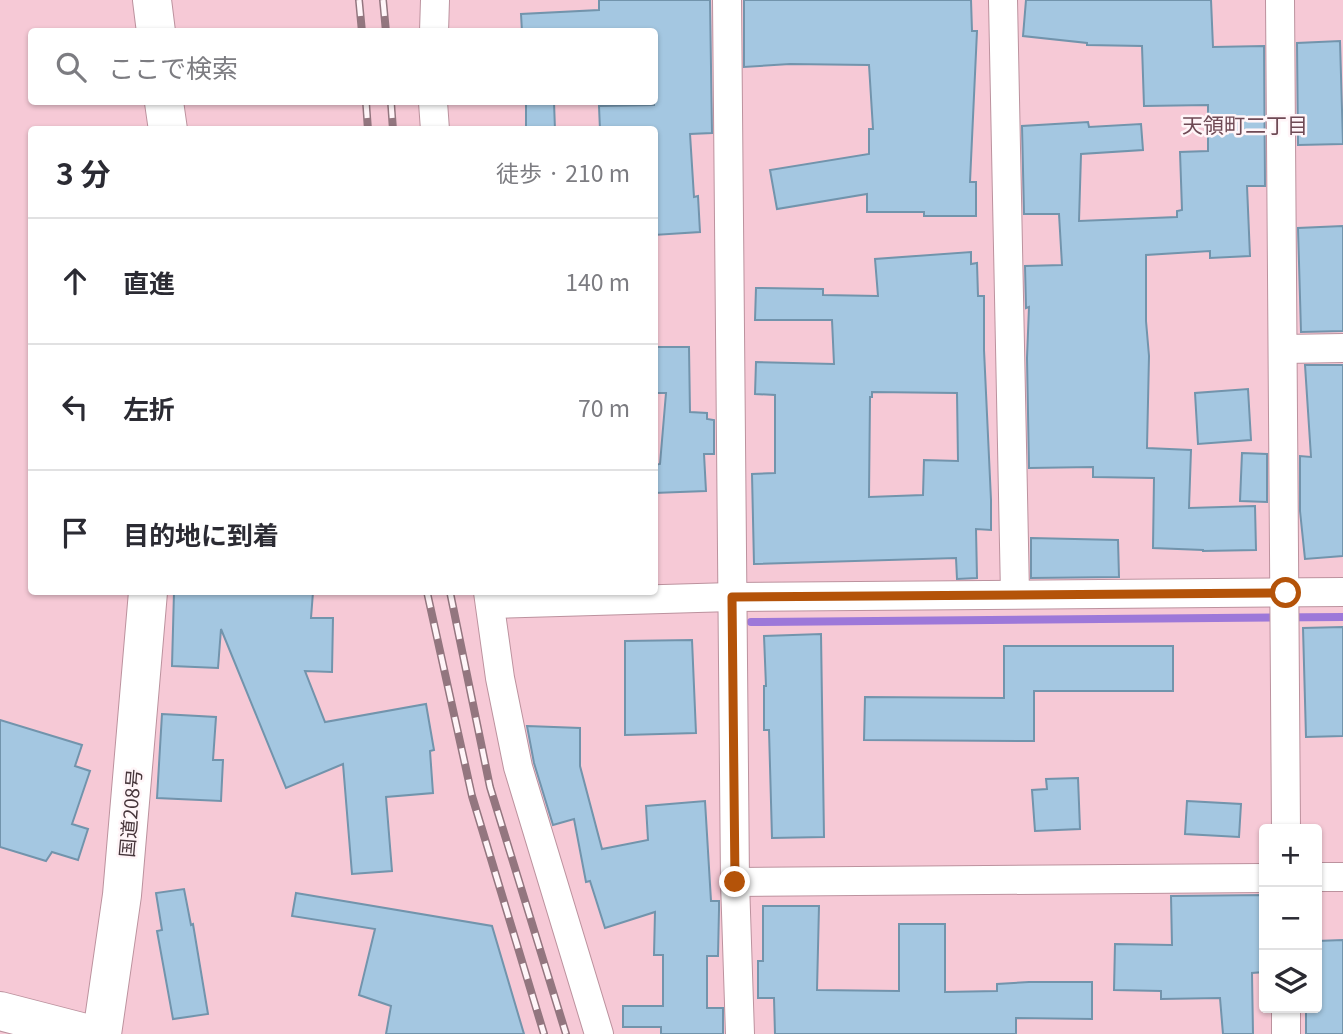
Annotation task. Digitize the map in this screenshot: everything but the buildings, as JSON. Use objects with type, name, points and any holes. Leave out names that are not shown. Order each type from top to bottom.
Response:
[{"type":"main road","points":[[152,0],[156,28]]},
{"type":"main road","points":[[164,105],[167,126]]},
{"type":"main road","name":"国道208号","points":[[102,1034],[122,895],[148,595]]},
{"type":"main road","points":[[0,1011],[89,1034]]},
{"type":"street","points":[[434,28],[435,0]]},
{"type":"street","points":[[727,0],[735,882],[740,1034]]},
{"type":"street","points":[[1003,0],[1015,594]]},
{"type":"street","points":[[1280,0],[1286,824]]},
{"type":"street","points":[[433,105],[435,126]]},
{"type":"street","points":[[1284,349],[1343,348]]},
{"type":"street","points":[[599,1034],[519,767],[500,678],[489,598],[1343,592]]},
{"type":"street","points":[[1322,877],[1343,877]]},
{"type":"street","points":[[735,882],[1259,878]]},
{"type":"street","points":[[1286,1013],[1286,1034]]},
{"type":"waterway","points":[[751,622],[1343,617]]},
{"type":"railway","points":[[359,0],[362,28]]},
{"type":"railway","points":[[383,0],[386,28]]},
{"type":"railway","points":[[366,105],[368,126]]},
{"type":"railway","points":[[391,105],[393,126]]},
{"type":"railway","points":[[428,595],[472,796],[544,1034]]},
{"type":"railway","points":[[451,595],[490,787],[566,1034]]},
{"type":"district","name":"天領町二丁目","points":[[1245,124]]},
{"type":"route","points":[[735,882],[732,597],[1286,593]]}]
